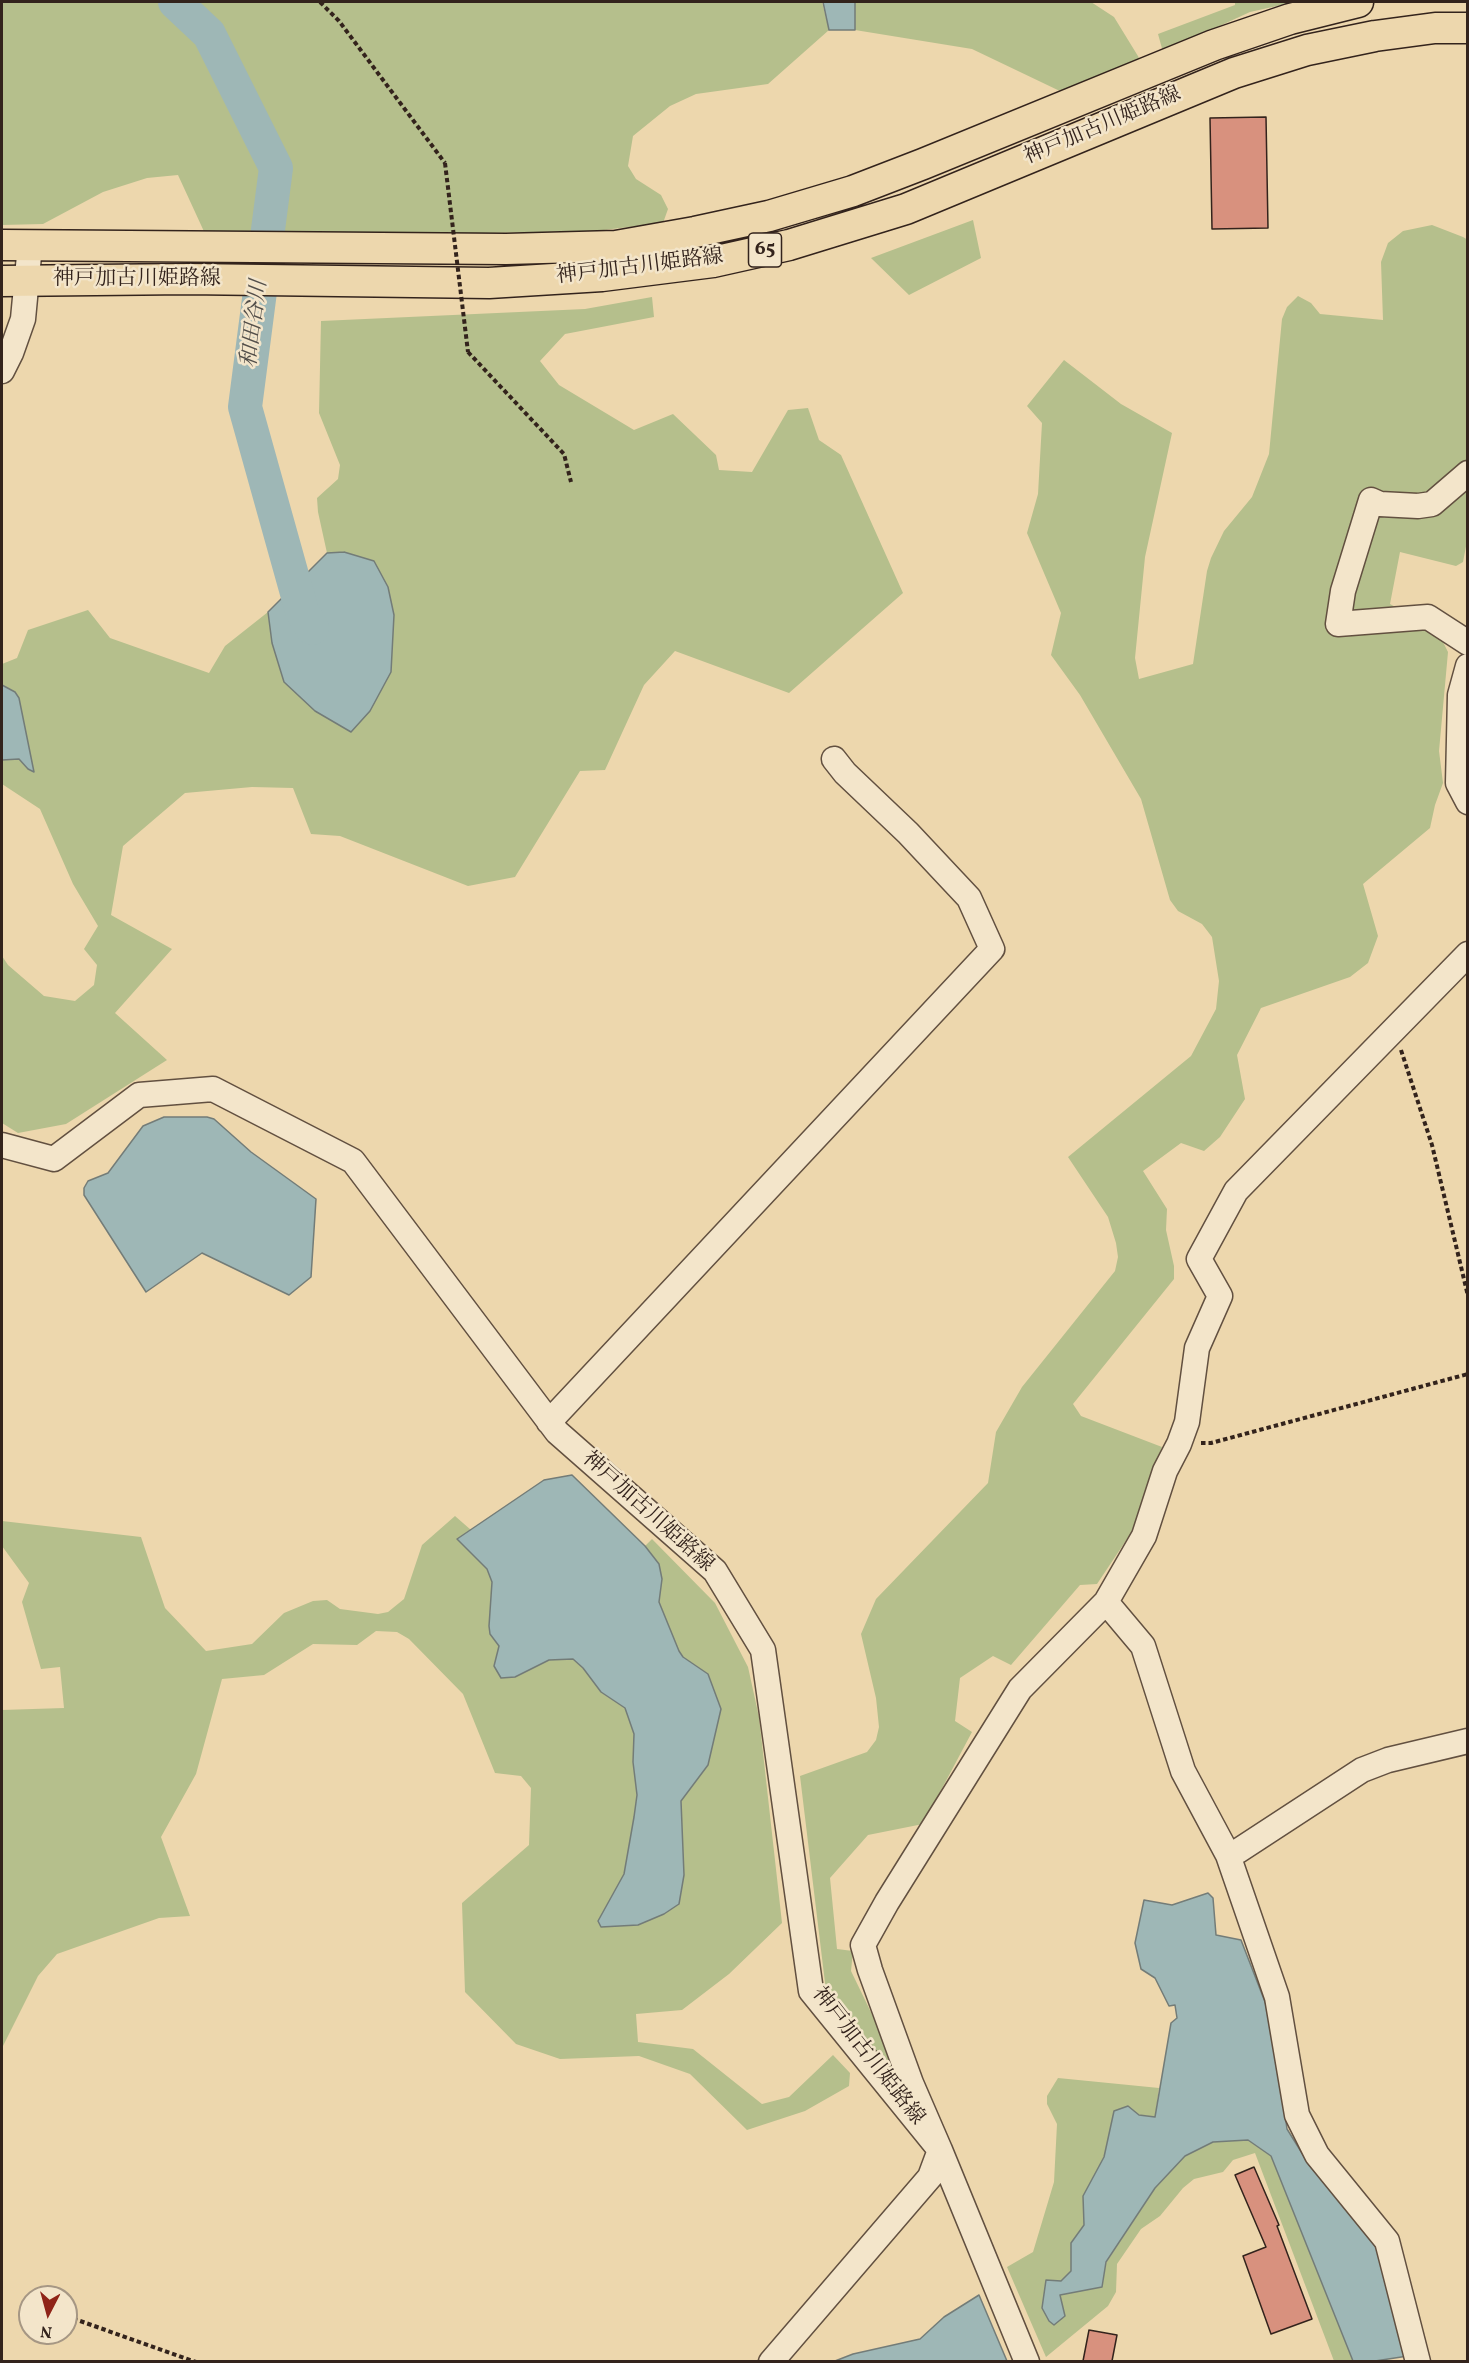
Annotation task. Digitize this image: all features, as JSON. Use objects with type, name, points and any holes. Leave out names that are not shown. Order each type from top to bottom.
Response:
[{"type":"main road","name":"神戸加古川姫路線","points":[[16,245],[506,249],[616,246],[695,232],[769,216],[853,191],[1214,45],[1290,19],[1358,2]]},
{"type":"main road","name":"神戸加古川姫路線","points":[[14,281],[188,279],[489,283],[602,276],[713,262],[789,245],[906,209],[1234,73],[1297,53],[1375,36],[1436,28],[1467,28]]},
{"type":"street","points":[[14,281],[16,245]]},
{"type":"street","name":"神戸加古川姫路線","points":[[2,371],[23,319],[14,281]]},
{"type":"street","points":[[1467,472],[1431,504],[1418,506],[1380,504],[1371,500],[1343,591],[1338,624],[1428,617],[1467,643]]},
{"type":"street","points":[[1467,666],[1460,695],[1458,783],[1467,801]]},
{"type":"street","points":[[549,1422],[992,949],[969,898],[908,833],[845,773],[834,759]]},
{"type":"street","points":[[771,2361],[930,2177],[940,2150],[911,2082],[863,1945],[887,1902],[1020,1689],[1106,1602],[1144,1536],[1165,1471],[1179,1444],[1186,1422],[1197,1348],[1220,1296],[1199,1259],[1236,1191],[1467,954]]},
{"type":"street","name":"神戸加古川姫路線","points":[[2,1145],[54,1159],[139,1095],[213,1089],[352,1161],[557,1432],[715,1571],[763,1650],[811,1991],[940,2150],[1027,2361]]},
{"type":"street","points":[[1106,1602],[1143,1646],[1183,1771],[1228,1855],[1277,1997],[1297,2115],[1317,2155],[1387,2241],[1419,2361]]},
{"type":"street","points":[[1228,1855],[1238,1851],[1362,1770],[1388,1760],[1467,1740]]},
{"type":"path","points":[[320,2],[339,21],[445,163],[468,352],[564,454],[571,482]]},
{"type":"path","points":[[1395,1030],[1432,1145],[1467,1296]]},
{"type":"path","points":[[1179,1444],[1211,1443],[1467,1374]]},
{"type":"path","points":[[78,2320],[196,2361]]},
{"type":"green space","points":[[2,2],[822,2],[829,30],[768,84],[696,94],[670,106],[633,136],[628,166],[636,179],[661,195],[668,209],[663,223],[595,231],[207,238],[178,175],[147,178],[103,192],[43,224],[2,225]]},
{"type":"green space","points":[[855,2],[1091,2],[1114,17],[1141,61],[1064,93],[972,49],[855,30]]},
{"type":"green space","points":[[1235,2],[1295,2],[1250,12],[1163,52],[1158,34],[1235,5]]},
{"type":"green space","points":[[973,220],[981,258],[909,295],[871,258]]},
{"type":"green space","points":[[1432,225],[1468,240],[1468,536],[1463,562],[1456,566],[1400,552],[1390,604],[1431,627],[1441,638],[1448,652],[1439,751],[1443,783],[1430,828],[1363,884],[1378,936],[1368,963],[1350,977],[1261,1008],[1237,1055],[1245,1099],[1220,1137],[1204,1151],[1181,1143],[1143,1171],[1167,1209],[1166,1230],[1174,1266],[1174,1279],[1073,1404],[1081,1416],[1162,1447],[1141,1518],[1097,1584],[1080,1585],[1011,1665],[993,1656],[960,1678],[955,1721],[972,1732],[923,1824],[868,1835],[830,1878],[837,1949],[853,1951],[851,1971],[897,2066],[892,2074],[826,1991],[800,1776],[867,1752],[876,1740],[879,1727],[876,1698],[861,1634],[876,1599],[988,1483],[996,1432],[1022,1387],[1115,1271],[1118,1257],[1108,1217],[1068,1157],[1191,1056],[1216,1009],[1219,981],[1212,937],[1202,924],[1178,911],[1170,900],[1141,799],[1080,695],[1051,655],[1061,613],[1027,533],[1038,494],[1042,423],[1027,406],[1064,360],[1121,404],[1172,433],[1145,557],[1135,658],[1139,679],[1193,664],[1211,558],[1224,531],[1252,497],[1269,454],[1282,319],[1287,307],[1298,296],[1311,303],[1320,314],[1383,320],[1381,262],[1388,243],[1403,231]]},
{"type":"green space","points":[[652,297],[654,317],[565,334],[540,361],[559,385],[634,430],[673,414],[716,455],[719,470],[752,472],[788,410],[808,408],[819,440],[841,455],[903,593],[789,693],[675,651],[644,685],[605,770],[580,771],[515,877],[468,886],[340,836],[311,834],[293,788],[252,787],[185,793],[123,846],[111,915],[172,949],[115,1013],[167,1060],[66,1124],[18,1133],[2,1123],[2,956],[8,965],[44,996],[75,1001],[94,985],[97,965],[84,949],[98,926],[73,884],[40,809],[2,784],[2,760],[19,759],[28,769],[15,692],[2,685],[2,664],[17,658],[28,630],[88,610],[110,638],[209,673],[225,646],[268,612],[272,643],[344,552],[327,553],[318,512],[317,498],[338,479],[340,465],[319,413],[321,321],[585,309]]},
{"type":"green space","points":[[455,1516],[471,1530],[458,1540],[487,1569],[492,1582],[489,1626],[490,1634],[499,1646],[494,1666],[515,1677],[549,1660],[573,1659],[583,1668],[601,1692],[625,1708],[634,1734],[633,1762],[637,1795],[624,1874],[598,1921],[684,1875],[681,1801],[708,1765],[708,1674],[683,1657],[679,1651],[659,1602],[662,1579],[659,1564],[645,1546],[652,1539],[715,1603],[748,1667],[759,1717],[782,1923],[729,1974],[682,2010],[636,2014],[638,2042],[693,2049],[762,2104],[789,2097],[833,2055],[850,2073],[849,2086],[805,2111],[747,2130],[690,2074],[639,2056],[560,2059],[516,2044],[465,1992],[462,1903],[529,1845],[531,1788],[521,1776],[495,1773],[463,1694],[409,1639],[397,1632],[376,1631],[357,1645],[313,1644],[264,1675],[222,1679],[196,1774],[161,1837],[190,1916],[159,1918],[57,1954],[38,1976],[2,2048],[2,1710],[64,1708],[60,1667],[41,1669],[22,1602],[29,1583],[2,1546],[2,1521],[141,1537],[165,1608],[206,1651],[252,1644],[284,1613],[313,1601],[327,1600],[340,1609],[378,1614],[388,1612],[404,1599],[422,1545]]},
{"type":"green space","points":[[1058,2078],[1159,2088],[1155,2117],[1114,2111],[1104,2157],[1083,2196],[1084,2225],[1071,2243],[1071,2271],[1061,2281],[1047,2280],[1059,2295],[1102,2287],[1106,2263],[1155,2188],[1185,2156],[1213,2142],[1248,2140],[1271,2156],[1353,2361],[1334,2361],[1255,2153],[1233,2160],[1223,2172],[1194,2179],[1183,2188],[1160,2216],[1141,2229],[1117,2264],[1116,2292],[1108,2306],[1046,2357],[1007,2267],[1033,2252],[1054,2182],[1057,2124],[1047,2104],[1047,2096]]},
{"type":"water","points":[[823,2],[855,2],[855,30],[829,30]]},
{"type":"water","points":[[344,552],[374,561],[388,587],[394,615],[391,672],[370,711],[351,732],[315,711],[284,682],[272,643],[268,612],[327,553]]},
{"type":"water","points":[[2,685],[15,692],[19,698],[34,772],[19,759],[2,760]]},
{"type":"water","points":[[164,1117],[214,1119],[251,1152],[316,1199],[311,1277],[289,1295],[202,1253],[146,1292],[84,1195],[84,1188],[88,1181],[108,1173],[143,1126]]},
{"type":"water","points":[[572,1475],[645,1546],[659,1564],[662,1579],[659,1602],[679,1651],[683,1657],[708,1674],[721,1709],[708,1765],[681,1801],[684,1875],[679,1904],[664,1914],[638,1925],[601,1927],[598,1921],[624,1874],[637,1795],[633,1762],[634,1734],[625,1708],[601,1692],[583,1668],[573,1659],[549,1660],[515,1677],[501,1678],[494,1666],[499,1646],[490,1634],[489,1626],[492,1582],[487,1569],[457,1539],[544,1480]]},
{"type":"water","points":[[1208,1893],[1213,1898],[1216,1935],[1241,1940],[1272,2020],[1287,2129],[1310,2166],[1357,2215],[1380,2254],[1408,2356],[1375,2361],[1353,2361],[1271,2156],[1248,2140],[1213,2142],[1185,2156],[1155,2188],[1106,2262],[1102,2287],[1060,2295],[1065,2316],[1054,2325],[1042,2308],[1046,2280],[1061,2281],[1071,2271],[1071,2243],[1084,2225],[1083,2196],[1104,2157],[1114,2111],[1128,2106],[1139,2115],[1155,2117],[1171,2023],[1177,2018],[1175,2005],[1169,2006],[1155,1978],[1141,1969],[1135,1943],[1144,1900],[1172,1905]]},
{"type":"water","points":[[979,2295],[1007,2361],[835,2361],[853,2354],[920,2339],[944,2317]]},
{"type":"building","points":[[1266,117],[1268,228],[1212,229],[1210,118]]},
{"type":"building","points":[[1254,2167],[1279,2225],[1277,2226],[1312,2319],[1271,2334],[1243,2256],[1266,2247],[1235,2175]]},
{"type":"building","points":[[1089,2330],[1117,2335],[1112,2361],[1083,2361]]},
{"type":"waterway","name":"和田谷川","points":[[175,2],[209,34],[276,168],[245,407],[302,611],[312,628]]}]
